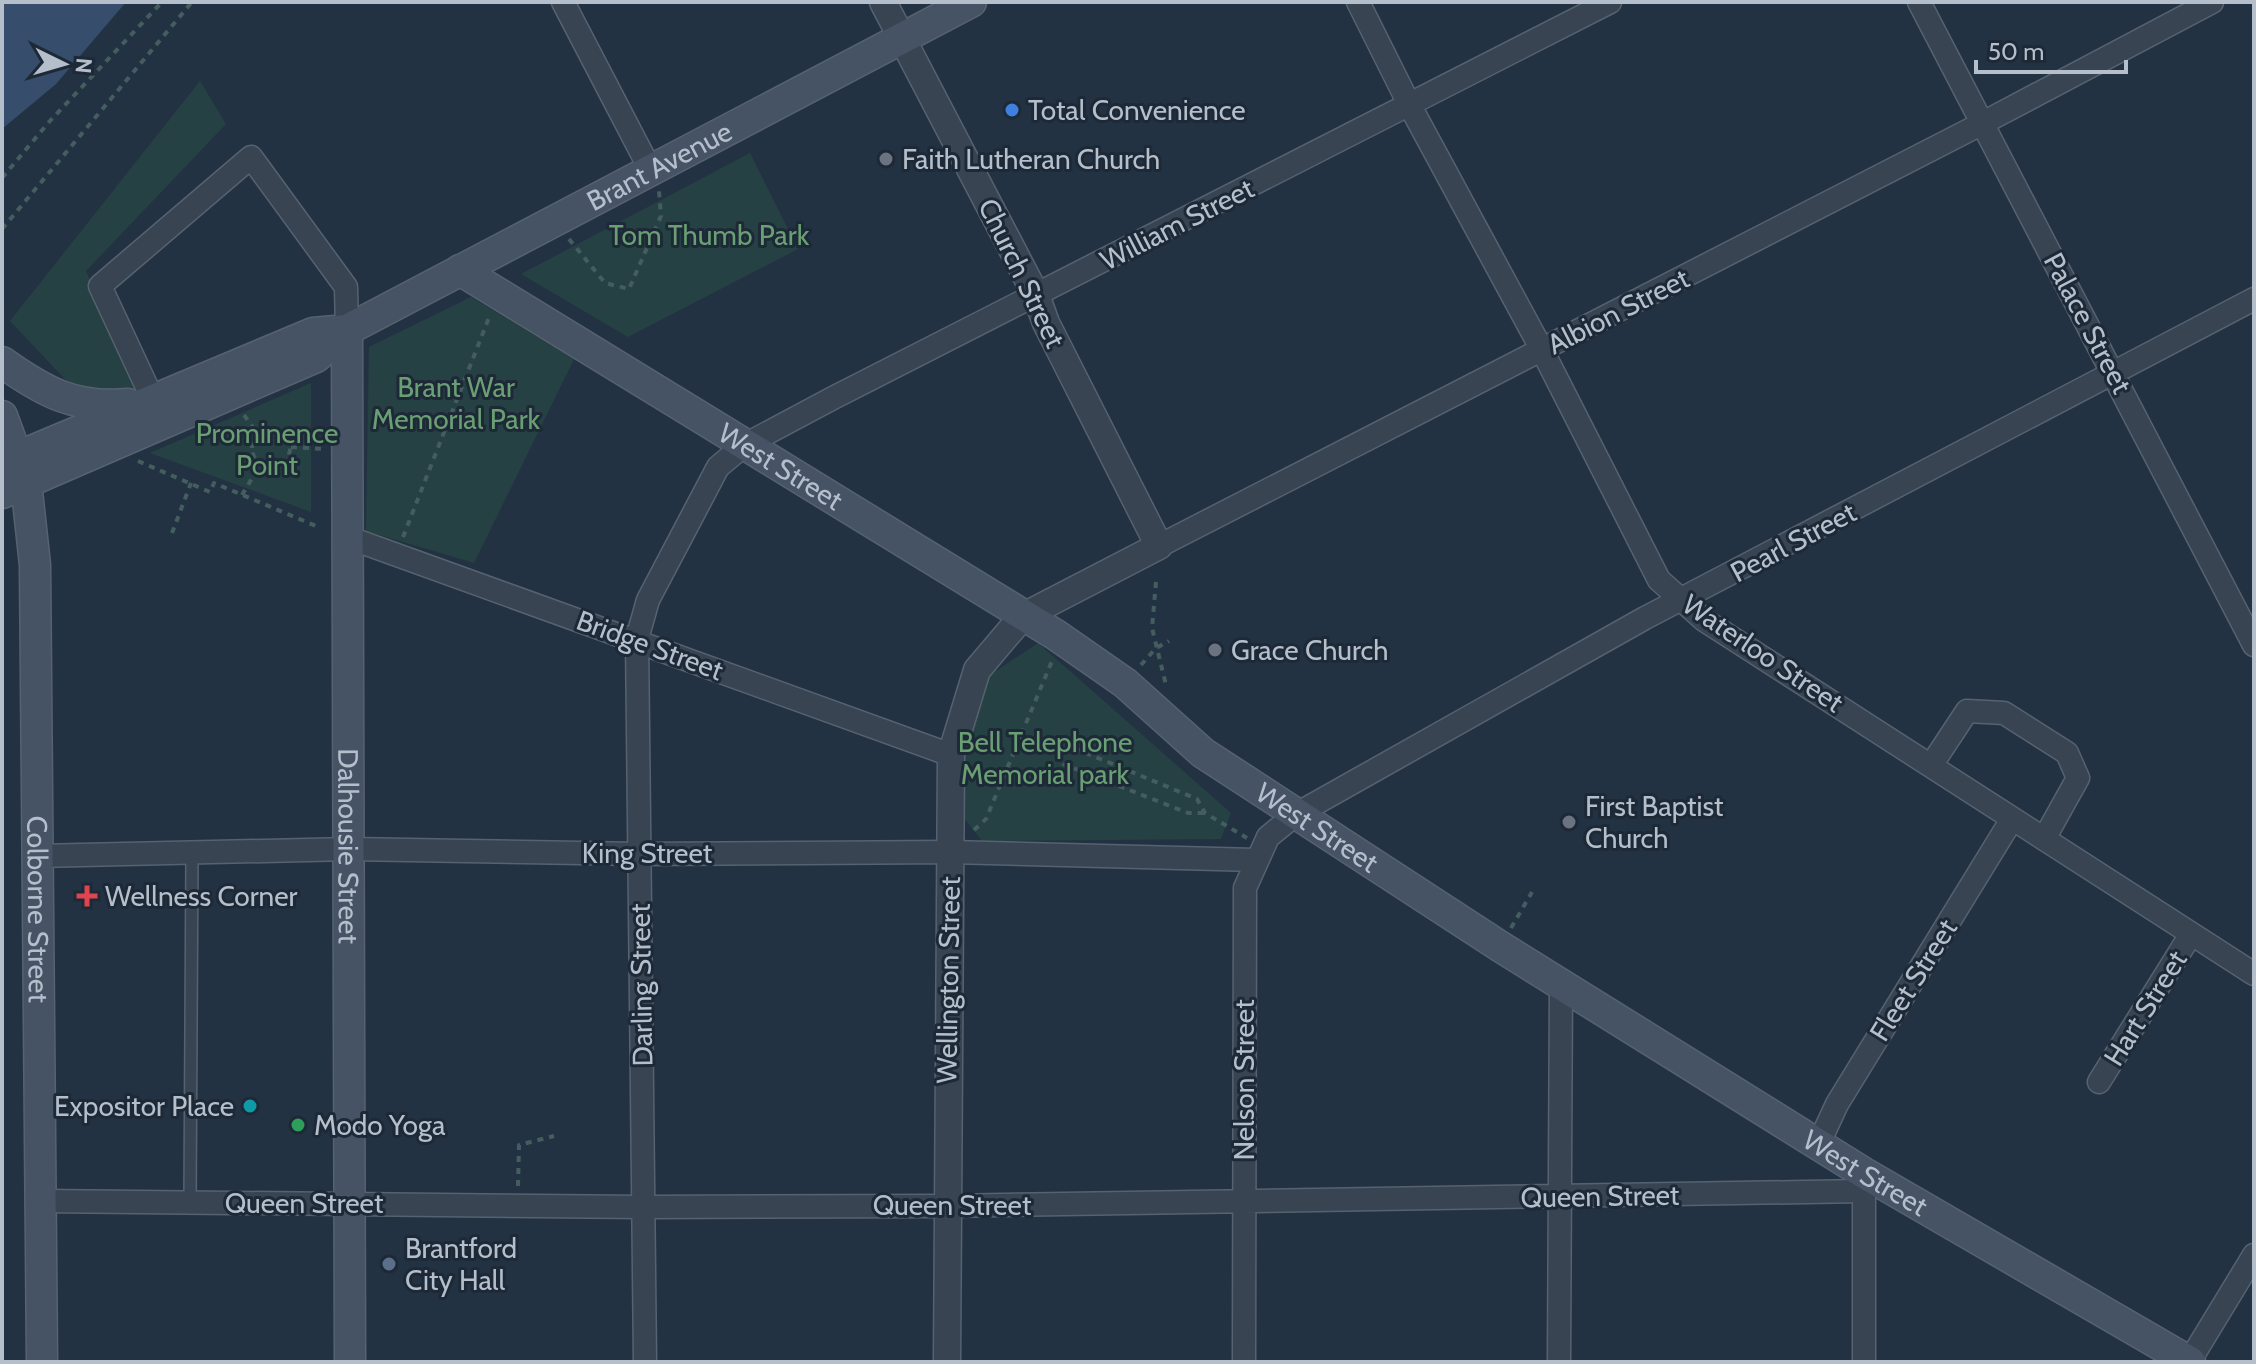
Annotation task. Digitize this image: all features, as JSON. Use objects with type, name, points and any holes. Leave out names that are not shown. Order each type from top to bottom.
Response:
[{"type":"main road","name":"Brant Avenue","points":[[12,474],[316,357],[347,330],[971,2]]},
{"type":"main road","name":"West Street","points":[[460,270],[1022,617],[1056,635],[1125,683],[1203,753],[1501,947],[1819,1143],[1864,1182],[2189,1362]]},
{"type":"main road","name":"Brant Avenue","points":[[12,474],[154,402],[313,333],[347,330]]},
{"type":"main road","name":"Dalhousie Street","points":[[347,330],[350,1362]]},
{"type":"main road","points":[[2,362],[35,385],[77,403],[103,406],[154,402]]},
{"type":"main road","name":"Colborne Street","points":[[2,416],[12,474],[35,565],[42,1362]]},
{"type":"street","points":[[563,2],[651,171]]},
{"type":"street","name":"Church Street","points":[[883,2],[1036,295],[1046,323],[1159,546]]},
{"type":"street","name":"Waterloo Street","points":[[1358,2],[1410,106],[1542,350],[1659,580],[1704,620],[2254,974]]},
{"type":"street","name":"William Street","points":[[743,446],[1610,2]]},
{"type":"street","name":"Palace Street","points":[[1919,2],[2251,631]]},
{"type":"street","name":"Albion Street","points":[[1022,617],[2212,2]]},
{"type":"street","points":[[154,402],[100,286],[251,157],[346,287],[347,330]]},
{"type":"street","name":"Pearl Street","points":[[1295,815],[1682,600],[2254,299]]},
{"type":"street","name":"Darling Street","points":[[645,1362],[637,639],[648,600],[718,467],[743,446]]},
{"type":"street","name":"Bridge Street","points":[[347,537],[637,639],[951,755]]},
{"type":"street","name":"Wellington Street","points":[[947,1362],[951,755],[977,670],[1022,617]]},
{"type":"street","points":[[1932,764],[1967,711],[2004,713],[2067,753],[2078,778],[2044,839]]},
{"type":"street","name":"Nelson Street","points":[[1244,1362],[1245,888],[1268,837],[1295,815]]},
{"type":"street","name":"Fleet Street","points":[[1819,1143],[1837,1104],[2012,819]]},
{"type":"street","name":"King Street","points":[[37,856],[350,849],[640,854],[1259,854]]},
{"type":"street","name":"Hart Street","points":[[2099,1082],[2191,934]]},
{"type":"street","points":[[1559,1362],[1561,982]]},
{"type":"street","points":[[1864,1182],[1864,1362]]},
{"type":"street","name":"Queen Street","points":[[41,1201],[643,1207],[1243,1203],[1559,1197],[1864,1182]]},
{"type":"street","points":[[2189,1362],[2254,1255]]},
{"type":"lane","points":[[190,1204],[192,853]]},
{"type":"path","points":[[2,178],[49,122],[162,2]]},
{"type":"path","points":[[2,229],[192,2]]},
{"type":"path","points":[[555,221],[605,283],[629,289],[661,216],[660,196],[651,171]]},
{"type":"path","points":[[396,554],[498,294]]},
{"type":"path","points":[[267,428],[279,429],[291,447],[281,465],[271,468],[260,465],[252,456],[251,444],[257,433],[267,428]]},
{"type":"path","points":[[291,447],[347,450]]},
{"type":"path","points":[[125,456],[210,492],[214,483],[316,526]]},
{"type":"path","points":[[242,495],[260,465]]},
{"type":"path","points":[[172,533],[191,483]]},
{"type":"path","points":[[1156,582],[1152,612],[1156,648],[1167,692]]},
{"type":"path","points":[[950,852],[986,819],[1054,656],[1056,635]]},
{"type":"path","points":[[1125,683],[1156,648],[1169,641]]},
{"type":"path","points":[[1020,737],[1058,753],[1063,764],[1188,813],[1205,813]]},
{"type":"path","points":[[1058,753],[1069,746],[1197,799],[1205,813],[1259,854]]},
{"type":"path","points":[[1501,947],[1532,892]]},
{"type":"path","points":[[518,1206],[519,1145],[554,1136]]},
{"type":"green space","points":[[200,81],[226,124],[86,271],[137,388],[104,401],[81,396],[10,321]]},
{"type":"green space","name":"Tom Thumb Park","points":[[750,153],[798,249],[628,337],[521,274]]},
{"type":"green space","name":"Brant War Memorial Park","points":[[471,297],[574,359],[474,563],[366,531],[369,347]]},
{"type":"green space","name":"Prominence Point","points":[[311,383],[311,512],[150,453]]},
{"type":"green space","name":"Bell Telephone Memorial park","points":[[1038,643],[1231,813],[1221,839],[982,841],[956,808],[961,753],[990,675]]},
{"type":"water","points":[[2,2],[126,2],[56,84],[2,129]]},
{"type":"place","name":"Total Convenience","points":[[1012,110]]},
{"type":"place","name":"Faith Lutheran Church","points":[[886,159]]},
{"type":"place","name":"Grace Church","points":[[1215,650]]},
{"type":"place","name":"First Baptist Church","points":[[1569,822]]},
{"type":"place","name":"Wellness Corner","points":[[87,896]]},
{"type":"place","name":"Expositor Place","points":[[250,1106]]},
{"type":"place","name":"Modo Yoga","points":[[298,1125]]},
{"type":"place","name":"Brantford City Hall","points":[[389,1264]]}]
